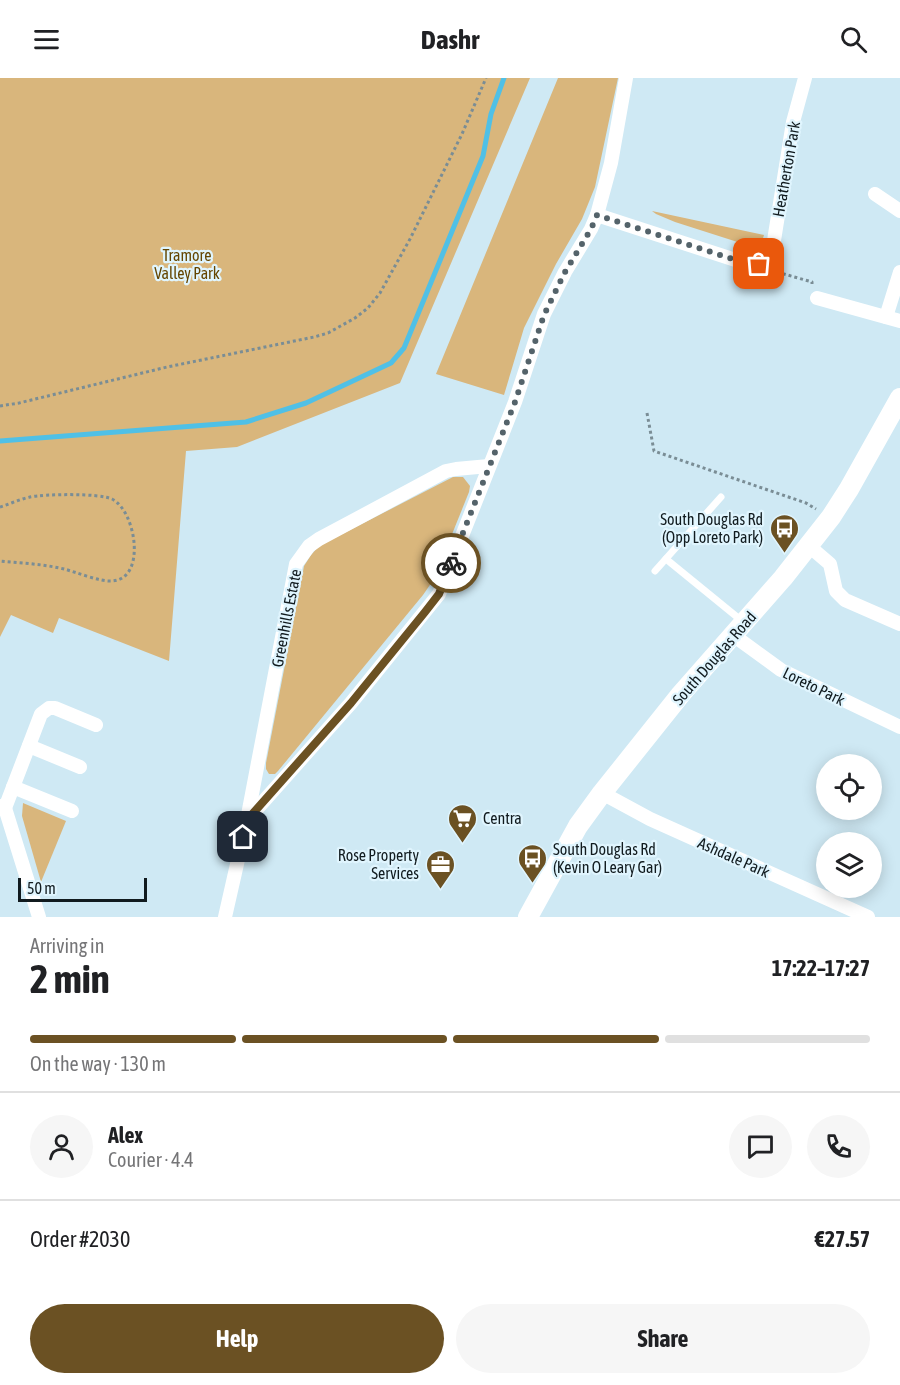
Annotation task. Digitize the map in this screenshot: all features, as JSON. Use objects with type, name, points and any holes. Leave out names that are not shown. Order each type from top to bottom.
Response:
[{"type":"main road","name":"South Douglas Road","points":[[528,917],[578,826],[602,793],[681,694],[783,578],[831,518],[900,398]]},
{"type":"street","points":[[597,215],[611,163],[626,78]]},
{"type":"street","name":"Heatherton Park","points":[[597,215],[751,265],[765,262],[772,253],[793,122],[805,78]]},
{"type":"street","points":[[875,194],[900,212]]},
{"type":"street","name":"Greenhills Estate","points":[[247,820],[351,703],[439,594],[515,402],[544,315],[597,215]]},
{"type":"street","points":[[886,317],[900,272]]},
{"type":"street","points":[[817,298],[900,321]]},
{"type":"street","name":"Greenhills Estate","points":[[225,917],[247,820],[296,564],[309,546],[319,539],[446,471],[489,466]]},
{"type":"street","points":[[809,546],[830,564],[836,591],[845,600],[900,624]]},
{"type":"street","name":"Loreto Park","points":[[739,629],[781,670],[900,727]]},
{"type":"street","points":[[39,917],[2,807],[13,787],[41,714],[49,708],[55,708],[96,724]]},
{"type":"street","points":[[29,746],[80,767]]},
{"type":"street","points":[[13,787],[72,811]]},
{"type":"street","name":"Ashdale Park","points":[[602,793],[650,819],[868,917]]},
{"type":"lane","points":[[655,571],[721,497]]},
{"type":"lane","points":[[666,559],[739,629]]},
{"type":"path","points":[[0,406],[167,367],[314,337],[327,333],[355,318],[368,308],[381,293],[462,134],[486,78]]},
{"type":"path","points":[[776,271],[812,282]]},
{"type":"path","points":[[647,413],[654,451],[806,503],[831,518]]},
{"type":"path","points":[[0,507],[32,496],[102,496],[114,500],[129,519],[134,550],[128,573],[122,579],[111,582],[52,566],[0,561]]},
{"type":"green space","name":"Tramore Valley Park","points":[[0,78],[530,78],[400,383],[237,447],[186,451],[169,661],[59,618],[53,633],[11,615],[0,637]]},
{"type":"green space","points":[[558,78],[618,78],[595,187],[582,219],[556,264],[524,328],[504,395],[436,374]]},
{"type":"green space","points":[[652,211],[764,235],[759,244],[750,246],[675,222]]},
{"type":"green space","points":[[453,477],[463,477],[470,486],[469,492],[434,579],[278,771],[275,774],[269,774],[266,763],[304,566],[319,546]]},
{"type":"green space","points":[[23,803],[66,821],[41,882],[22,816]]},
{"type":"waterway","points":[[0,441],[246,422],[306,403],[391,363],[404,348],[483,156],[491,114],[504,78]]},
{"type":"way so far","points":[[451,563],[515,402],[536,334],[565,272],[597,215],[751,265],[759,264]]},
{"type":"place","name":"South Douglas Rd (Opp Loreto Park)","points":[[784,554]]},
{"type":"place","name":"Centra","points":[[462,844]]},
{"type":"place","name":"South Douglas Rd (Kevin O Leary Gar)","points":[[532,884]]},
{"type":"place","name":"Rose Property Services","points":[[440,890]]},
{"type":"route","points":[[243,837],[247,820],[351,703],[439,594],[451,563]]}]
